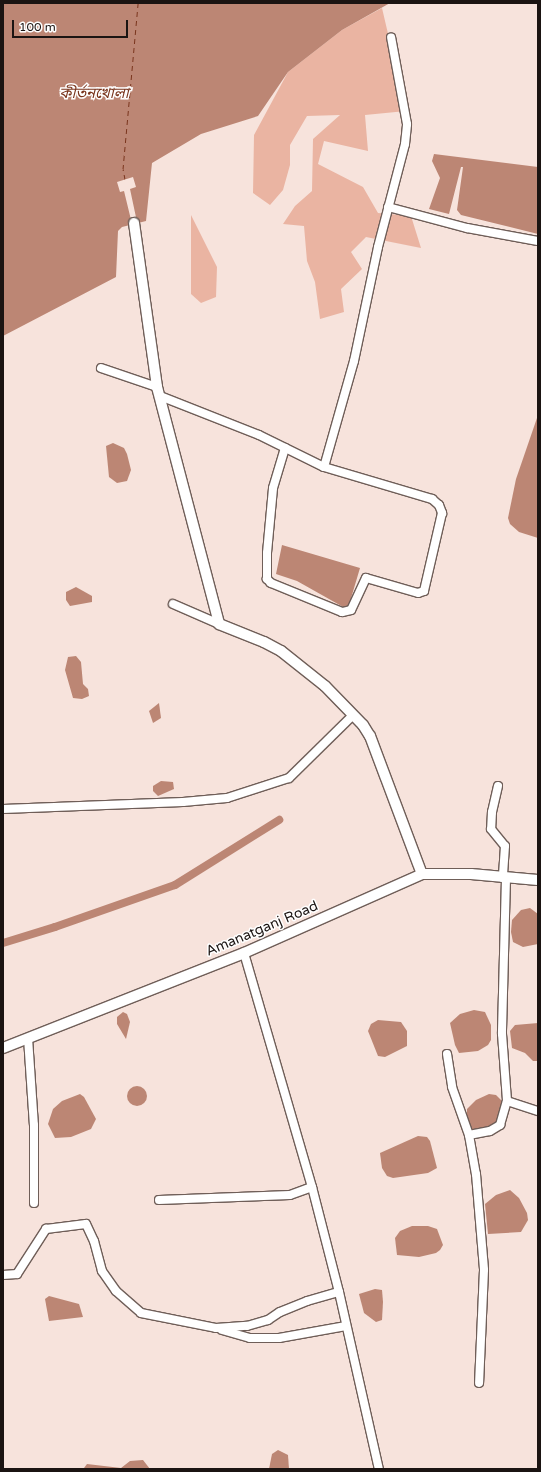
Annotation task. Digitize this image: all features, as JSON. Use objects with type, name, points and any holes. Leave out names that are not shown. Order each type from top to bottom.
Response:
[{"type":"main road","points":[[134,223],[159,391],[219,624],[264,642],[281,651],[325,686],[353,715],[370,736],[422,874]]},
{"type":"main road","name":"Amanatganj Road","points":[[3,1048],[244,953],[422,874],[471,874],[538,880]]},
{"type":"street","points":[[324,467],[354,361],[388,207],[405,144],[407,124],[390,37]]},
{"type":"street","points":[[388,207],[467,228],[538,241]]},
{"type":"street","points":[[101,368],[159,391],[259,435],[324,467],[432,499],[439,505],[442,512],[424,591],[418,593],[366,578],[351,610],[342,612],[271,583],[268,579],[267,553],[273,488],[285,448]]},
{"type":"street","points":[[173,604],[219,624]]},
{"type":"street","points":[[3,809],[183,802],[227,798],[288,778],[353,715]]},
{"type":"street","points":[[469,1135],[490,1131],[500,1125],[507,1101],[502,1034],[505,846],[492,829],[492,812],[498,786]]},
{"type":"street","points":[[244,953],[312,1187],[340,1292],[346,1326],[380,1469]]},
{"type":"street","points":[[28,1038],[33,1110],[34,1203]]},
{"type":"street","points":[[447,1054],[452,1087],[469,1135],[476,1174],[484,1270],[479,1383]]},
{"type":"street","points":[[507,1101],[538,1111]]},
{"type":"street","points":[[158,1200],[290,1195],[312,1187]]},
{"type":"street","points":[[3,1275],[17,1274],[46,1229],[86,1224],[94,1241],[102,1271],[116,1291],[141,1313],[258,1338],[279,1338],[346,1326]]},
{"type":"street","points":[[216,1328],[247,1326],[268,1320],[280,1312],[307,1301],[340,1292]]},
{"type":"shaded area","points":[[382,8],[406,111],[365,115],[368,151],[324,141],[318,164],[363,187],[378,213],[411,216],[421,248],[366,237],[351,252],[362,269],[341,289],[344,312],[320,319],[315,282],[307,261],[304,226],[283,224],[295,206],[312,191],[313,139],[340,115],[307,116],[290,145],[290,165],[283,190],[270,205],[253,193],[254,135],[288,72],[342,30]]},
{"type":"shaded area","points":[[191,215],[217,267],[216,297],[201,303],[191,294]]},
{"type":"water","name":"কীর্তনখোলা","points":[[3,3],[390,3],[342,30],[288,72],[258,116],[201,134],[152,163],[146,221],[122,227],[118,231],[116,277],[3,336]]},
{"type":"water","points":[[434,154],[538,167],[538,234],[461,215],[457,210],[463,167],[461,167],[449,214],[429,209],[440,178],[432,161]]},
{"type":"water","points":[[538,415],[538,538],[519,532],[510,524],[508,518],[516,479]]},
{"type":"water","points":[[113,443],[124,448],[127,454],[131,470],[127,481],[117,483],[109,477],[106,446]]},
{"type":"water","points":[[282,545],[360,568],[349,605],[345,608],[297,581],[276,574]]},
{"type":"water","points":[[76,587],[92,596],[92,602],[70,606],[66,600],[66,592]]},
{"type":"water","points":[[76,656],[81,662],[83,684],[88,689],[89,696],[82,699],[73,698],[65,670],[68,657]]},
{"type":"water","points":[[159,703],[161,718],[153,723],[149,711]]},
{"type":"water","points":[[161,781],[173,782],[174,789],[158,796],[153,791],[153,786]]},
{"type":"water","points":[[530,908],[538,914],[538,944],[523,947],[513,942],[511,932],[512,920],[521,910]]},
{"type":"water","points":[[474,1010],[485,1012],[491,1025],[491,1040],[488,1045],[478,1051],[459,1053],[455,1045],[450,1023],[460,1014]]},
{"type":"water","points":[[123,1012],[127,1014],[130,1022],[126,1039],[117,1024],[117,1017]]},
{"type":"water","points":[[378,1020],[401,1022],[407,1031],[407,1046],[385,1057],[378,1056],[368,1031],[371,1024]]},
{"type":"water","points":[[538,1023],[538,1061],[533,1061],[525,1053],[512,1048],[510,1031],[515,1025]]},
{"type":"water","points":[[137,1086],[144,1089],[147,1096],[144,1103],[137,1106],[130,1103],[127,1096],[130,1089]]},
{"type":"water","points":[[80,1094],[84,1097],[96,1119],[91,1129],[71,1137],[55,1138],[48,1124],[53,1109],[62,1101]]},
{"type":"water","points":[[489,1094],[496,1095],[502,1101],[503,1116],[492,1128],[473,1132],[467,1117],[467,1109],[476,1100]]},
{"type":"water","points":[[418,1136],[427,1137],[430,1141],[437,1168],[428,1173],[393,1178],[387,1176],[382,1168],[380,1153]]},
{"type":"water","points":[[510,1190],[519,1198],[527,1213],[528,1220],[521,1232],[488,1234],[485,1204],[496,1195]]},
{"type":"water","points":[[412,1226],[428,1226],[437,1229],[443,1245],[440,1250],[436,1253],[419,1257],[397,1255],[395,1238],[400,1231]]},
{"type":"water","points":[[375,1289],[382,1290],[383,1302],[382,1320],[376,1322],[364,1313],[359,1294]]},
{"type":"water","points":[[49,1296],[79,1304],[83,1317],[49,1321],[45,1299]]},
{"type":"water","points":[[278,1450],[288,1455],[289,1469],[269,1469],[272,1454]]},
{"type":"water","points":[[143,1460],[150,1469],[84,1468],[87,1464],[121,1468],[130,1461]]},
{"type":"pier","points":[[133,177],[136,187],[130,189],[137,222],[132,224],[124,191],[120,192],[117,182]]},
{"type":"waterway","points":[[3,943],[55,927],[175,885],[279,820]]},
{"type":"ferry route","points":[[125,179],[123,169],[138,3]]}]
